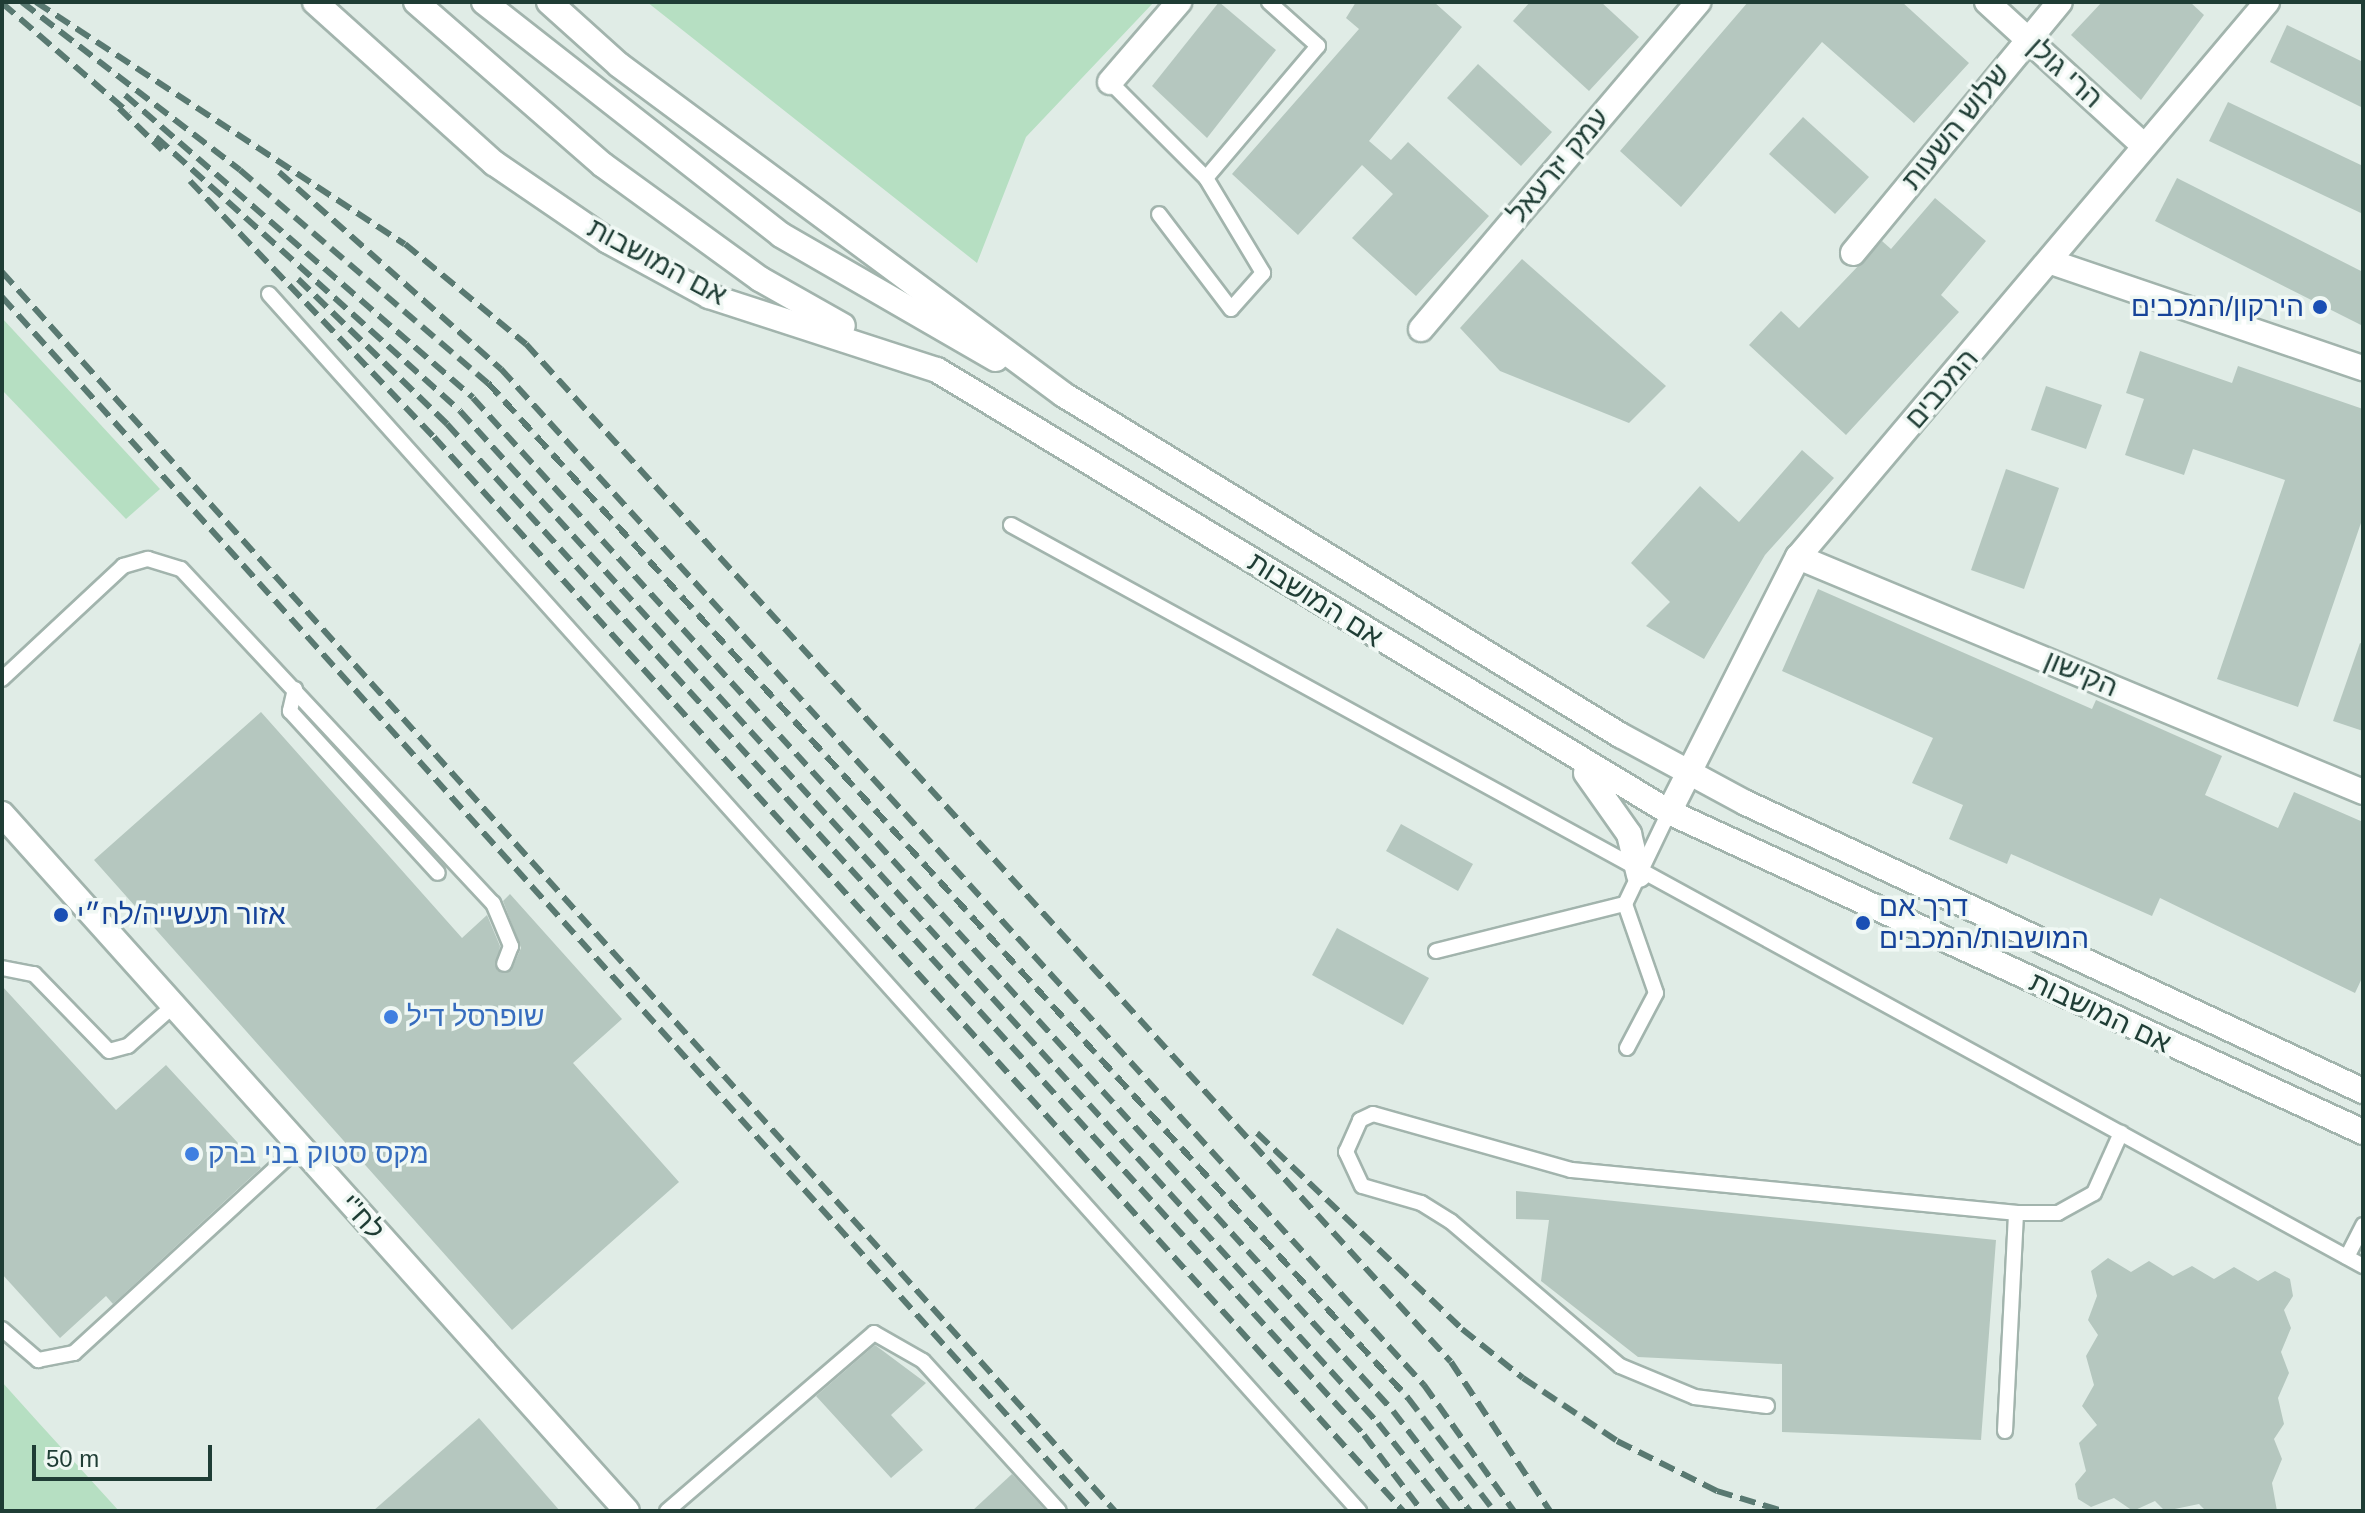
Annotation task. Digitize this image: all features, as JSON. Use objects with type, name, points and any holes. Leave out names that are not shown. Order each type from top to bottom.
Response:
[{"type":"main road","name":"אם המושבות","points":[[315,2],[494,163],[608,241],[709,296],[883,348],[975,390],[1567,755],[1669,812],[2363,1132]]},
{"type":"main road","points":[[416,2],[603,165],[760,279],[883,348]]},
{"type":"main road","points":[[484,2],[677,160],[840,272],[1064,395]]},
{"type":"main road","name":"אם המושבות","points":[[549,2],[619,65],[1064,395],[1687,773],[2363,1091]]},
{"type":"main road","points":[[1110,82],[1179,2]]},
{"type":"main road","name":"עמק יזרעאל","points":[[1421,329],[1698,2]]},
{"type":"main road","name":"הרי גולן","points":[[1987,2],[2142,144]]},
{"type":"main road","name":"שלוש השעות","points":[[1853,253],[2060,2]]},
{"type":"main road","name":"המכבים","points":[[1669,812],[1798,557],[2051,262],[2142,144],[2267,2]]},
{"type":"main road","points":[[2051,262],[2363,368]]},
{"type":"main road","name":"הקישון","points":[[1798,557],[2363,792]]},
{"type":"main road","points":[[1567,755],[1618,812],[1639,875]]},
{"type":"main road","name":"לח\"י","points":[[2,814],[627,1511]]},
{"type":"lane","points":[[1206,178],[1318,46],[1269,2]]},
{"type":"lane","points":[[1110,82],[1206,178],[1263,273],[1231,309],[1159,214]]},
{"type":"lane","points":[[269,294],[1359,1511]]},
{"type":"lane","points":[[1011,525],[1639,875],[2363,1266]]},
{"type":"lane","points":[[2,679],[123,566],[148,559],[198,582],[493,903],[511,946],[504,964]]},
{"type":"lane","points":[[295,689],[290,711],[438,873]]},
{"type":"lane","points":[[2,799],[54,860],[48,867]]},
{"type":"lane","points":[[1627,1048],[1656,993],[1625,904],[1669,812]]},
{"type":"lane","points":[[1436,951],[1625,904]]},
{"type":"lane","points":[[2,968],[34,974],[109,1051],[128,1046],[173,1006]]},
{"type":"lane","points":[[1767,1406],[1695,1397],[1620,1366],[1450,1221],[1421,1203],[1362,1186],[1351,1173],[1351,1133],[1373,1114],[1571,1170],[2016,1213],[2058,1213],[2094,1193],[2121,1133]]},
{"type":"lane","points":[[2,1329],[38,1360],[74,1353],[299,1147]]},
{"type":"lane","points":[[2005,1431],[2016,1213]]},
{"type":"lane","points":[[2347,1257],[2363,1225]]},
{"type":"lane","points":[[667,1511],[874,1333],[923,1361],[1059,1511]]},
{"type":"green space","points":[[647,2],[1154,2],[1026,137],[977,263]]},
{"type":"green space","points":[[2,318],[160,489],[126,519],[2,390]]},
{"type":"green space","points":[[2,1382],[38,1422],[119,1511],[2,1511]]},
{"type":"building","points":[[1219,2],[1276,50],[1207,138],[1152,86]]},
{"type":"building","points":[[1356,2],[1434,2],[1462,27],[1369,141],[1391,160],[1408,142],[1489,216],[1416,296],[1352,238],[1393,194],[1362,165],[1298,235],[1232,174],[1359,29],[1346,18]]},
{"type":"building","points":[[1530,2],[1601,2],[1639,37],[1589,91],[1513,21]]},
{"type":"building","points":[[1748,2],[1902,2],[1969,63],[1914,123],[1822,42],[1681,207],[1620,151]]},
{"type":"building","points":[[2102,2],[2190,2],[2204,15],[2141,100],[2071,35]]},
{"type":"building","points":[[2287,25],[2363,62],[2363,108],[2270,62]]},
{"type":"building","points":[[1478,64],[1552,132],[1521,166],[1447,98]]},
{"type":"building","points":[[2228,102],[2363,166],[2363,214],[2209,141]]},
{"type":"building","points":[[1803,117],[1869,177],[1835,214],[1769,154]]},
{"type":"building","points":[[2177,178],[2363,272],[2363,326],[2155,221]]},
{"type":"building","points":[[1935,198],[1986,241],[1941,295],[1959,312],[1846,435],[1749,345],[1781,311],[1799,328],[1882,241],[1891,249]]},
{"type":"building","points":[[1522,259],[1666,386],[1629,423],[1500,371],[1460,328]]},
{"type":"building","points":[[2140,351],[2232,383],[2238,366],[2363,409],[2363,517],[2298,707],[2217,679],[2285,480],[2193,449],[2184,475],[2125,455],[2144,399],[2126,393]]},
{"type":"building","points":[[2046,386],[2102,405],[2086,449],[2031,430]]},
{"type":"building","points":[[1802,450],[1834,478],[1765,555],[1704,659],[1646,626],[1670,602],[1631,563],[1700,486],[1739,522]]},
{"type":"building","points":[[2006,469],[2059,488],[2024,589],[1971,570]]},
{"type":"building","points":[[1818,589],[2092,709],[2096,700],[2222,756],[2205,795],[2278,828],[2294,792],[2363,822],[2363,976],[2355,993],[2160,898],[2152,916],[2011,854],[2007,864],[1949,839],[1963,805],[1912,783],[1933,738],[1782,671]]},
{"type":"building","points":[[2360,643],[2363,644],[2363,731],[2333,721]]},
{"type":"building","points":[[261,712],[462,938],[487,915],[500,946],[497,971],[511,971],[521,948],[503,901],[510,894],[622,1019],[573,1063],[679,1182],[512,1330],[94,860]]},
{"type":"building","points":[[1401,824],[1473,864],[1458,891],[1386,851]]},
{"type":"building","points":[[1337,928],[1429,978],[1403,1025],[1312,975]]},
{"type":"building","points":[[2,986],[116,1110],[166,1065],[261,1168],[113,1304],[106,1296],[60,1338],[2,1274]]},
{"type":"building","points":[[1516,1191],[1996,1240],[1981,1440],[1782,1432],[1782,1364],[1638,1357],[1541,1281],[1549,1220],[1516,1219]]},
{"type":"building","points":[[2108,1258],[2131,1272],[2149,1261],[2173,1276],[2192,1266],[2214,1279],[2234,1267],[2258,1281],[2275,1271],[2290,1279],[2293,1296],[2284,1310],[2291,1328],[2281,1352],[2289,1373],[2278,1398],[2284,1424],[2274,1439],[2282,1459],[2272,1483],[2277,1511],[2206,1511],[2199,1504],[2165,1511],[2155,1501],[2133,1511],[2114,1498],[2091,1507],[2078,1499],[2075,1484],[2086,1471],[2079,1443],[2097,1425],[2082,1406],[2094,1385],[2086,1356],[2098,1335],[2088,1320],[2097,1296],[2091,1271]]},
{"type":"building","points":[[875,1345],[926,1383],[891,1415],[923,1450],[891,1478],[816,1396]]},
{"type":"building","points":[[479,1418],[560,1511],[373,1511]]},
{"type":"building","points":[[1012,1474],[1046,1511],[972,1511]]},
{"type":"railway","points":[[22,2],[240,170],[488,383],[1408,1398],[1494,1511]]},
{"type":"railway","points":[[36,2],[405,244],[526,344],[1451,1362],[1550,1511]]},
{"type":"railway","points":[[2,3],[129,113]]},
{"type":"railway","points":[[125,95],[473,398],[1393,1411],[1470,1511]]},
{"type":"railway","points":[[119,108],[162,150]]},
{"type":"railway","points":[[156,137],[460,411],[1378,1423],[1448,1511]]},
{"type":"railway","points":[[279,172],[501,369],[1424,1385],[1514,1511]]},
{"type":"railway","points":[[190,181],[434,437],[1403,1511]]},
{"type":"railway","points":[[2,272],[1115,1511]]},
{"type":"railway","points":[[298,279],[447,424],[1364,1435],[1422,1511]]},
{"type":"railway","points":[[2,297],[1093,1511]]},
{"type":"railway","points":[[1257,1133],[1462,1329],[1523,1378],[1617,1441],[1717,1491],[1783,1511]]},
{"type":"place","name":"הירקון/המכבים","points":[[2320,307]]},
{"type":"place","name":"אזור תעשייה/לח״י","points":[[61,915]]},
{"type":"place","name":"דרך אם המושבות/המכבים","points":[[1863,923]]},
{"type":"place","name":"שופרסל דיל","points":[[391,1017]]},
{"type":"place","name":"מקס סטוק בני ברק","points":[[192,1154]]}]
